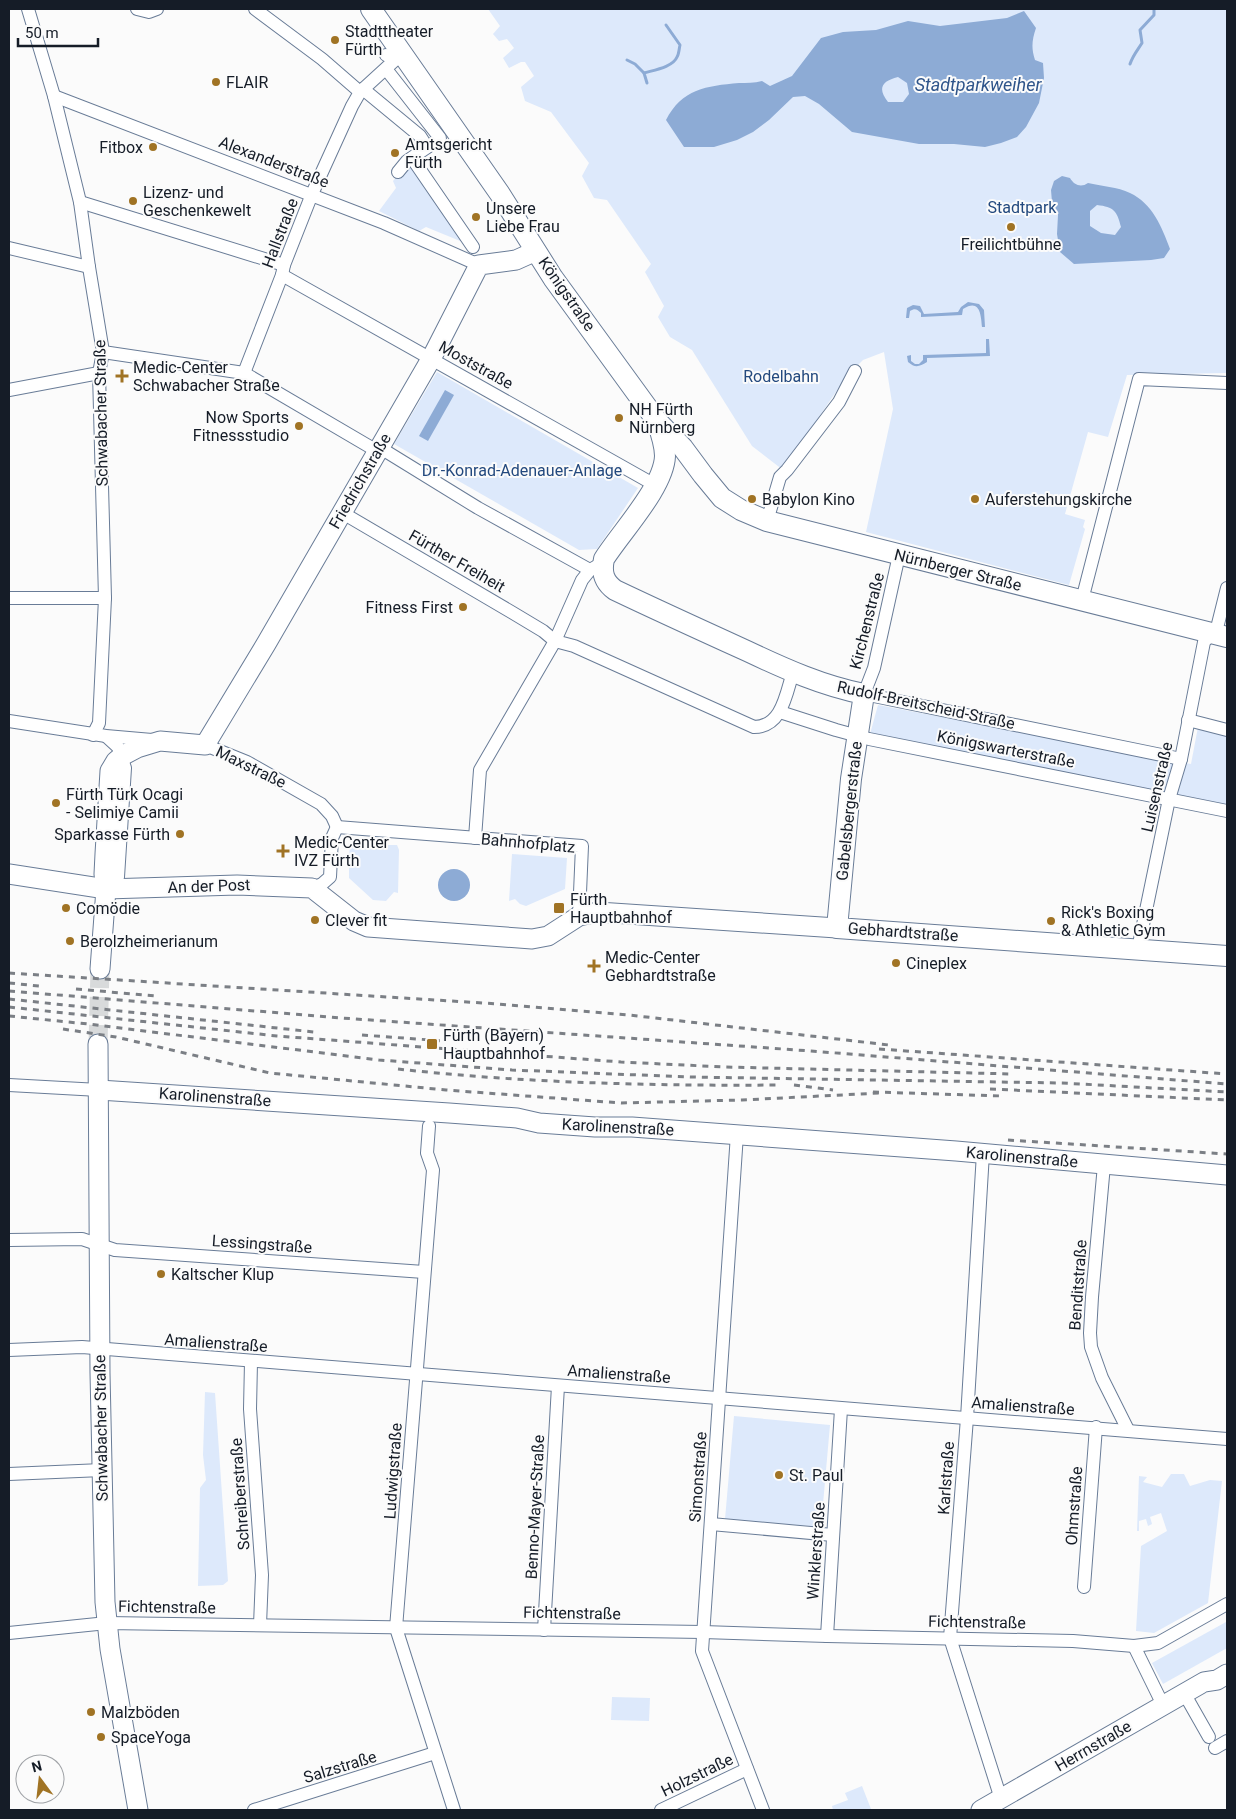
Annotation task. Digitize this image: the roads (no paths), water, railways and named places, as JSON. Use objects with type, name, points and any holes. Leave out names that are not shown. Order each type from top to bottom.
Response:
[{"type":"main road","name":"Königstraße","points":[[370,9],[500,194],[553,278],[657,421],[684,448],[702,475]]},
{"type":"main road","points":[[479,265],[516,260],[536,251]]},
{"type":"main road","name":"Friedrichstraße","points":[[205,745],[431,358],[479,265]]},
{"type":"main road","points":[[599,571],[607,554],[657,480],[663,468],[665,448],[657,421]]},
{"type":"main road","points":[[657,480],[670,470],[682,469],[702,475]]},
{"type":"main road","name":"Nürnberger Straße","points":[[702,475],[722,498],[741,510],[767,521],[899,556],[1219,635]]},
{"type":"main road","name":"Rudolf-Breitscheid-Straße","points":[[599,571],[615,590],[793,672],[849,691],[864,694]]},
{"type":"main road","name":"Gabelsbergerstraße","points":[[837,928],[851,779],[864,694]]},
{"type":"main road","name":"Maxstraße","points":[[110,771],[116,761],[122,756],[137,748],[160,741],[205,745]]},
{"type":"main road","name":"Schwabacher Straße","points":[[100,969],[106,889],[104,874],[110,771]]},
{"type":"main road","name":"An der Post","points":[[9,874],[106,889],[237,885],[312,888]]},
{"type":"main road","points":[[312,888],[354,921],[368,927],[532,939],[548,936],[579,916]]},
{"type":"main road","name":"Gebhardtstraße","points":[[579,916],[598,912],[1227,956]]},
{"type":"main road","name":"Schwabacher Straße","points":[[98,1044],[99,1350],[104,1596],[110,1649],[138,1810]]},
{"type":"main road","name":"Karolinenstraße","points":[[99,1090],[517,1118],[539,1123],[595,1127],[632,1127],[737,1134],[983,1153],[1227,1175]]},
{"type":"main road","name":"Herrnstraße","points":[[981,1810],[1204,1682],[1213,1672],[1227,1663]]},
{"type":"main road","name":"Herrnstraße","points":[[1204,1682],[1217,1680],[1227,1674]]},
{"type":"street","name":"Schwabacher Straße","points":[[28,9],[54,96],[80,202],[103,352],[99,373],[104,598],[98,724],[100,736],[108,744],[110,771]]},
{"type":"street","points":[[137,9],[149,12],[157,9]]},
{"type":"street","points":[[255,9],[361,90],[407,102],[442,136],[424,142],[398,172]]},
{"type":"street","points":[[386,55],[395,60],[386,69],[407,102],[424,142]]},
{"type":"street","name":"Hallstraße","points":[[244,373],[312,194],[352,106],[361,90],[386,69]]},
{"type":"street","name":"Alexanderstraße","points":[[54,96],[414,234],[479,265]]},
{"type":"street","points":[[412,158],[474,247]]},
{"type":"street","name":"Moststraße","points":[[80,202],[283,270],[367,323],[657,480]]},
{"type":"street","points":[[9,248],[89,267]]},
{"type":"street","name":"Rudolf-Breitscheid-Straße","points":[[103,352],[244,373],[377,451],[387,452],[478,508],[599,571]]},
{"type":"street","points":[[767,521],[780,477],[839,402],[856,370]]},
{"type":"street","points":[[9,390],[99,373]]},
{"type":"street","points":[[1082,600],[1139,379],[1227,383]]},
{"type":"street","name":"Fürther Freiheit","points":[[341,512],[513,613],[555,641]]},
{"type":"street","name":"Kirchenstraße","points":[[864,694],[874,668],[899,556]]},
{"type":"street","points":[[475,838],[480,770],[555,641],[582,580],[599,571]]},
{"type":"street","name":"Luisenstraße","points":[[1138,949],[1169,798],[1181,758],[1204,642],[1219,635],[1217,628],[1227,588]]},
{"type":"street","points":[[9,598],[104,598]]},
{"type":"street","points":[[555,641],[574,646],[754,728],[768,725],[776,718],[780,712],[793,672]]},
{"type":"street","name":"Rudolf-Breitscheid-Straße","points":[[864,694],[1181,758]]},
{"type":"street","name":"Königswarterstraße","points":[[780,712],[857,736],[1227,811]]},
{"type":"street","points":[[1188,720],[1227,730]]},
{"type":"street","name":"Maxstraße","points":[[9,721],[100,736],[123,736],[160,741]]},
{"type":"street","points":[[100,736],[118,747],[122,756]]},
{"type":"street","name":"Maxstraße","points":[[205,745],[247,762],[289,785],[321,804],[335,821]]},
{"type":"street","name":"Schwabacher Straße","points":[[106,889],[118,877],[125,774],[122,756]]},
{"type":"street","points":[[312,888],[322,884],[330,877],[335,821]]},
{"type":"street","name":"Bahnhofplatz","points":[[335,821],[475,838],[582,846],[579,916]]},
{"type":"street","name":"Karolinenstraße","points":[[9,1085],[99,1090]]},
{"type":"street","name":"Ludwigstraße","points":[[429,1126],[427,1153],[433,1170],[396,1628],[454,1810]]},
{"type":"street","name":"Simonstraße","points":[[737,1134],[702,1651],[763,1810]]},
{"type":"street","name":"Karlstraße","points":[[983,1153],[967,1418],[950,1638],[1001,1799]]},
{"type":"street","name":"Benditstraße","points":[[1104,1165],[1090,1333],[1091,1346],[1102,1378],[1128,1430]]},
{"type":"street","name":"Lessingstraße","points":[[9,1240],[82,1239],[116,1250],[424,1272]]},
{"type":"street","name":"Amalienstraße","points":[[9,1350],[82,1347],[99,1350],[1096,1427],[1227,1439]]},
{"type":"street","name":"Schreiberstraße","points":[[251,1362],[250,1409],[262,1575],[260,1625]]},
{"type":"street","name":"Benno-Mayer-Straße","points":[[544,1630],[558,1386]]},
{"type":"street","name":"Winklerstraße","points":[[827,1636],[841,1408]]},
{"type":"street","name":"Ohmstraße","points":[[1084,1587],[1096,1427]]},
{"type":"street","points":[[9,1474],[102,1470]]},
{"type":"street","points":[[711,1524],[833,1535]]},
{"type":"street","name":"Fichtenstraße","points":[[9,1633],[107,1622],[1074,1640],[1134,1646],[1158,1643],[1227,1604]]},
{"type":"street","points":[[1134,1646],[1163,1705]]},
{"type":"street","points":[[1184,1693],[1212,1742],[1227,1741]]},
{"type":"street","name":"Salzstraße","points":[[254,1810],[435,1754]]},
{"type":"street","name":"Holzstraße","points":[[661,1810],[747,1769]]},
{"type":"water","name":"Stadtparkweiher","points":[[1024,11],[1036,28],[1033,52],[1035,60],[1043,63],[1044,78],[1039,103],[1026,127],[1017,137],[1001,143],[985,147],[954,144],[919,144],[852,132],[819,104],[805,96],[793,97],[769,120],[753,132],[737,140],[714,147],[684,147],[666,120],[672,110],[687,95],[696,91],[716,86],[762,81],[770,86],[792,76],[821,38],[843,32],[876,30],[908,21],[940,26],[1007,18]],"holes":[[[898,77],[907,83],[909,94],[903,102],[888,102],[882,89],[885,83]]]},
{"type":"water","points":[[1062,176],[1070,178],[1078,185],[1088,183],[1115,188],[1138,197],[1155,217],[1170,249],[1164,258],[1074,264],[1060,252],[1057,234],[1058,215],[1052,202],[1051,190],[1054,181]],"holes":[[[1097,205],[1114,211],[1118,217],[1121,227],[1115,235],[1101,233],[1090,226],[1090,211]]]},
{"type":"water","points":[[968,302],[979,304],[984,310],[985,327],[982,327],[978,309],[973,305],[963,309],[962,315],[921,317],[921,313],[915,309],[910,311],[909,318],[906,318],[907,308],[913,305],[920,306],[924,314],[958,312]]},
{"type":"water","points":[[986,339],[989,339],[990,356],[927,358],[927,362],[917,366],[908,362],[907,356],[911,355],[911,361],[919,364],[923,360],[923,355],[986,353]]},
{"type":"water","points":[[445,390],[454,395],[428,441],[419,436]]},
{"type":"water","points":[[454,869],[466,873],[470,885],[466,897],[454,901],[442,897],[438,885],[442,873]]},
{"type":"waterway","points":[[1130,64],[1142,43],[1140,30],[1154,15],[1154,9]]},
{"type":"waterway","points":[[647,83],[644,73],[667,66],[675,60],[678,54],[680,45],[666,25]]},
{"type":"waterway","points":[[627,60],[635,64],[644,73]]},
{"type":"tunnel","points":[[98,1044],[100,969]]},
{"type":"railway","points":[[9,973],[498,1004],[629,1015],[889,1045]]},
{"type":"railway","points":[[9,983],[39,986]]},
{"type":"railway","points":[[76,989],[156,996]]},
{"type":"railway","points":[[9,991],[342,1018],[811,1051],[1227,1084]]},
{"type":"railway","points":[[9,999],[314,1032]]},
{"type":"railway","points":[[9,1007],[277,1036],[621,1062],[725,1067],[1013,1074]]},
{"type":"railway","points":[[9,1016],[379,1060],[512,1070],[690,1077],[1062,1083],[1227,1092]]},
{"type":"railway","points":[[63,1029],[116,1037],[270,1073],[446,1090],[621,1103],[742,1100],[880,1093]]},
{"type":"railway","points":[[362,1035],[444,1041]]},
{"type":"railway","points":[[879,1049],[1227,1074]]},
{"type":"railway","points":[[398,1069],[493,1078],[589,1083],[780,1085]]},
{"type":"railway","points":[[794,1085],[833,1090]]},
{"type":"railway","points":[[990,1089],[1227,1100]]},
{"type":"railway","points":[[873,1092],[1003,1096]]},
{"type":"railway","points":[[1008,1140],[1227,1154]]},
{"type":"place","name":"Stadttheater Fürth","points":[[335,40]]},
{"type":"place","name":"FLAIR","points":[[216,82]]},
{"type":"place","name":"Fitbox","points":[[153,147]]},
{"type":"place","name":"Amtsgericht Fürth","points":[[395,153]]},
{"type":"place","name":"Lizenz- und Geschenkewelt","points":[[133,201]]},
{"type":"place","name":"Unsere Liebe Frau","points":[[476,217]]},
{"type":"place","name":"Freilichtbühne","points":[[1011,227]]},
{"type":"place","name":"Medic-Center Schwabacher Straße","points":[[122,376]]},
{"type":"place","name":"NH Fürth Nürnberg","points":[[619,418]]},
{"type":"place","name":"Now Sports Fitnessstudio","points":[[299,426]]},
{"type":"place","name":"Babylon Kino","points":[[752,499]]},
{"type":"place","name":"Auferstehungskirche","points":[[975,499]]},
{"type":"place","name":"Fitness First","points":[[463,607]]},
{"type":"place","name":"Fürth Türk Ocagi - Selimiye Camii","points":[[56,803]]},
{"type":"place","name":"Sparkasse Fürth","points":[[180,834]]},
{"type":"place","name":"Medic-Center IVZ Fürth","points":[[283,851]]},
{"type":"place","name":"Comödie","points":[[66,908]]},
{"type":"place","name":"Fürth Hauptbahnhof","points":[[559,908]]},
{"type":"place","name":"Clever fit","points":[[315,920]]},
{"type":"place","name":"Rick's Boxing & Athletic Gym","points":[[1051,921]]},
{"type":"place","name":"Berolzheimerianum","points":[[70,941]]},
{"type":"place","name":"Cineplex","points":[[896,963]]},
{"type":"place","name":"Medic-Center Gebhardtstraße","points":[[594,966]]},
{"type":"place","name":"Fürth (Bayern) Hauptbahnhof","points":[[432,1044]]},
{"type":"place","name":"Kaltscher Klup","points":[[161,1274]]},
{"type":"place","name":"St. Paul","points":[[779,1475]]},
{"type":"place","name":"Malzböden","points":[[91,1712]]},
{"type":"place","name":"SpaceYoga","points":[[101,1737]]},
{"type":"park label","name":"Stadtpark","points":[[1022,207]]},
{"type":"park label","name":"Rodelbahn","points":[[781,376]]},
{"type":"park label","name":"Dr.-Konrad-Adenauer-Anlage","points":[[522,470]]}]
